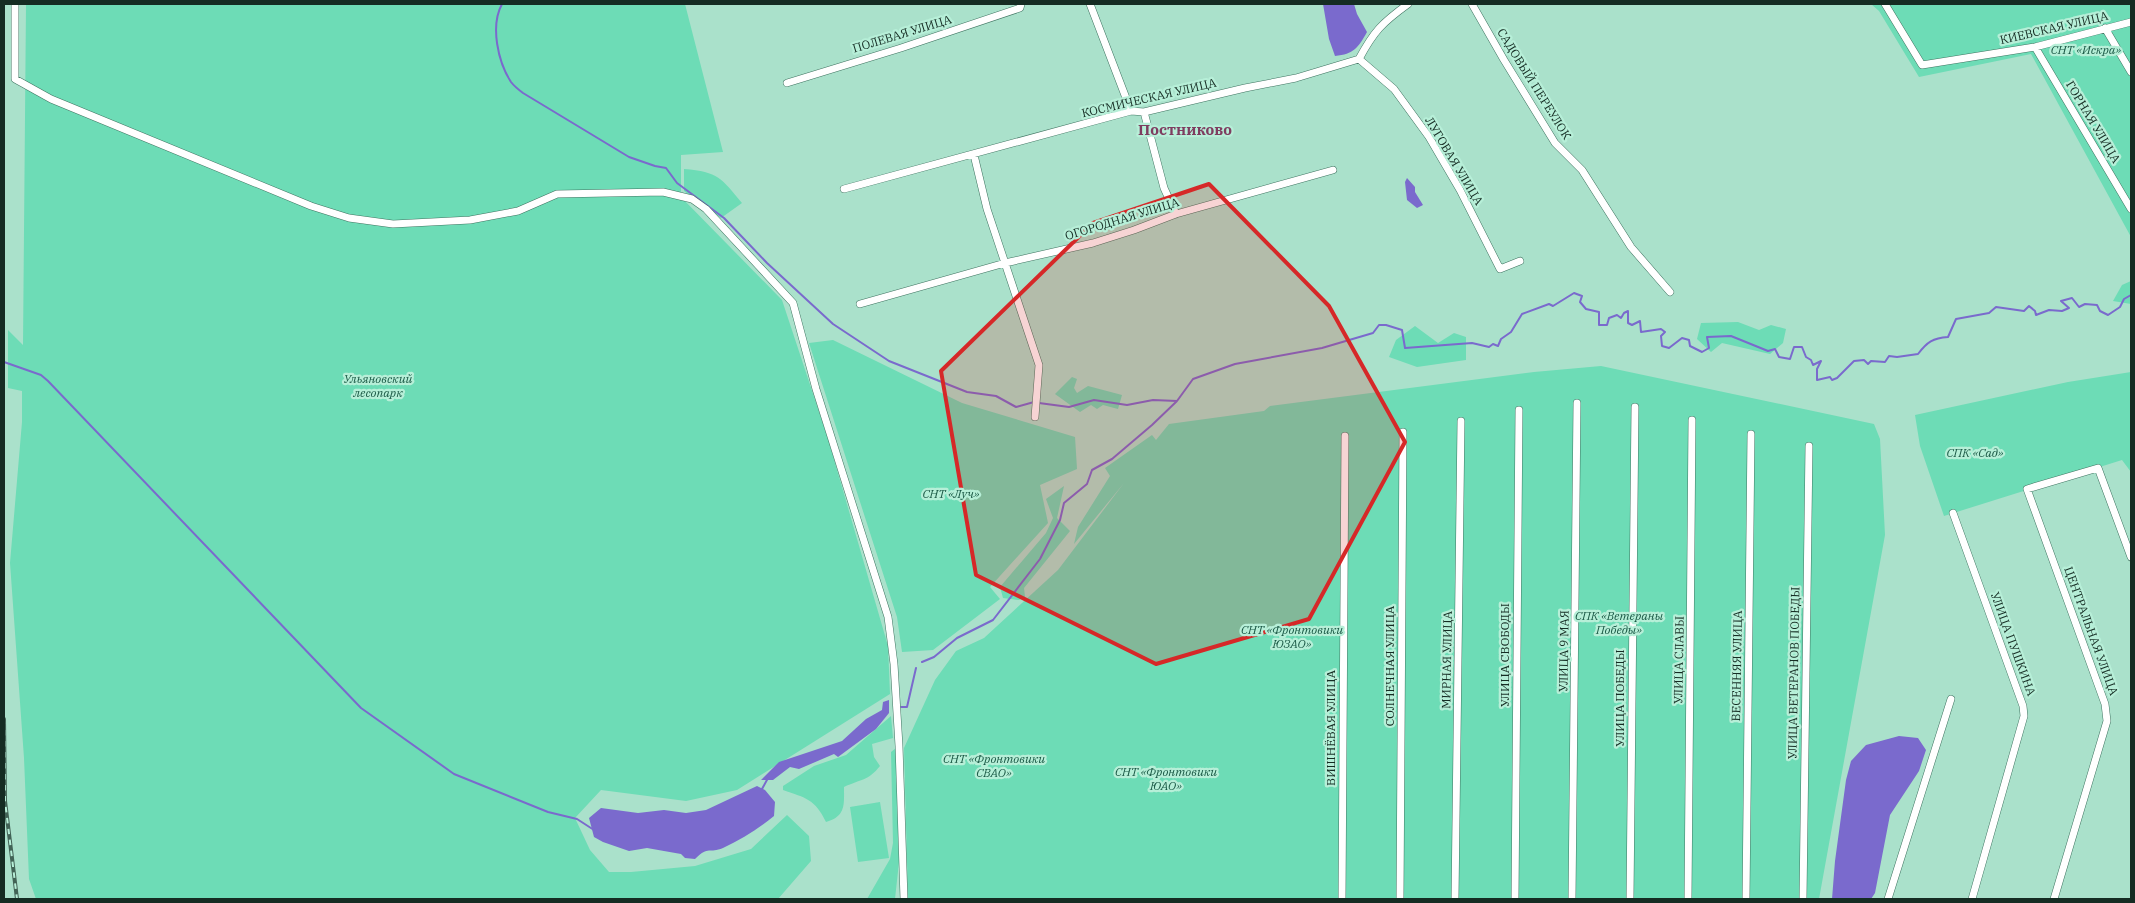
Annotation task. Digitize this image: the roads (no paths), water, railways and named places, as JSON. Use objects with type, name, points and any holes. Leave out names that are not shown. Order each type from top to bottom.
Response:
[{"type":"street","points":[[15,4],[15,79],[59,102],[311,206],[349,218],[393,224],[470,220],[518,211],[558,194],[663,192],[692,198],[706,209],[793,302],[816,389],[888,617],[894,664],[900,746],[904,899]]},
{"type":"street","name":"ПОЛЕВАЯ УЛИЦА","points":[[787,83],[1020,8],[1021,4]]},
{"type":"street","points":[[1090,4],[1130,111]]},
{"type":"street","points":[[1359,59],[1372,35],[1387,19],[1408,4]]},
{"type":"street","name":"САДОВЫЙ ПЕРЕУЛОК","points":[[1472,4],[1555,142],[1582,170],[1631,247],[1670,292]]},
{"type":"street","name":"КИЕВСКАЯ УЛИЦА","points":[[1886,4],[1922,65],[2035,47],[2131,22]]},
{"type":"street","points":[[2105,28],[2131,72]]},
{"type":"street","name":"ГОРНАЯ УЛИЦА","points":[[2035,47],[2131,209]]},
{"type":"street","name":"КОСМИЧЕСКАЯ УЛИЦА","points":[[844,189],[1130,111],[1144,112],[1296,78],[1359,59]]},
{"type":"street","name":"ЛУГОВАЯ УЛИЦА","points":[[1359,59],[1394,89],[1429,137],[1460,190],[1500,269],[1520,260]]},
{"type":"street","points":[[1144,112],[1164,188],[1176,214]]},
{"type":"street","points":[[974,155],[988,209],[1039,365],[1035,417]]},
{"type":"street","name":"ОГОРОДНАЯ УЛИЦА","points":[[860,304],[1005,263],[1093,243],[1176,214],[1333,170]]},
{"type":"street","name":"УЛИЦА 9 МАЯ","points":[[1572,899],[1577,403]]},
{"type":"street","name":"УЛИЦА ПОБЕДЫ","points":[[1630,899],[1635,408]]},
{"type":"street","name":"УЛИЦА СВОБОДЫ","points":[[1515,899],[1519,410]]},
{"type":"street","name":"УЛИЦА СЛАВЫ","points":[[1688,899],[1692,420]]},
{"type":"street","name":"МИРНАЯ УЛИЦА","points":[[1455,899],[1461,421]]},
{"type":"street","name":"СОЛНЕЧНАЯ УЛИЦА","points":[[1400,899],[1403,432]]},
{"type":"street","name":"ВЕСЕННЯЯ УЛИЦА","points":[[1746,899],[1751,434]]},
{"type":"street","name":"ВИШНЁВАЯ УЛИЦА","points":[[1342,899],[1345,436]]},
{"type":"street","name":"УЛИЦА ВЕТЕРАНОВ ПОБЕДЫ","points":[[1803,899],[1809,446]]},
{"type":"street","name":"ЦЕНТРАЛЬНАЯ УЛИЦА","points":[[2054,899],[2106,721],[2105,704],[2027,489],[2098,468],[2131,557]]},
{"type":"street","name":"УЛИЦА ПУШКИНА","points":[[1953,514],[2023,706],[2024,716],[1972,899]]},
{"type":"street","points":[[1888,899],[1950,699]]},
{"type":"waterway","points":[[502,4],[498,13],[496,33],[499,54],[506,74],[511,82],[523,93],[629,157],[666,168],[677,183],[724,218],[767,263],[833,324],[889,361],[967,392],[996,396],[1016,407],[1034,402]]},
{"type":"waterway","points":[[922,662],[934,657],[957,638],[993,620],[1040,559],[1060,520],[1064,503],[1087,484],[1092,470],[1112,459],[1152,425],[1177,401],[1193,379],[1235,364],[1322,348],[1373,333],[1379,325],[1402,330],[1405,348],[1472,343],[1489,347],[1493,344],[1498,346],[1501,339],[1511,332],[1522,314],[1549,304],[1553,306],[1574,293],[1582,296],[1580,302],[1586,309],[1599,312],[1599,325],[1607,325],[1609,318],[1617,315],[1621,318],[1628,311],[1628,323],[1632,325],[1640,321],[1641,332],[1661,329],[1665,332],[1661,336],[1662,346],[1669,348],[1682,338],[1689,340],[1690,346],[1702,352],[1709,348],[1707,337],[1731,336],[1768,351],[1775,349],[1779,357],[1790,359],[1794,347],[1802,347],[1806,357],[1811,360],[1813,365],[1821,361],[1817,369],[1817,380],[1830,377],[1832,380],[1837,378],[1854,361],[1864,360],[1868,364],[1871,361],[1885,362],[1889,356],[1897,357],[1918,354],[1931,341],[1948,337],[1956,319],[1989,313],[1996,307],[2024,311],[2029,306],[2035,311],[2036,315],[2049,310],[2062,311],[2069,308],[2061,301],[2072,298],[2079,307],[2085,304],[2097,305],[2100,311],[2108,315],[2120,307],[2124,299],[2131,295]]},
{"type":"waterway","points":[[4,362],[41,375],[48,381],[361,708],[454,774],[548,812],[577,819],[594,830]]},
{"type":"waterway","points":[[1039,403],[1069,407],[1094,400],[1127,405],[1153,400],[1177,401]]},
{"type":"waterway","points":[[901,707],[907,707],[916,668]]},
{"type":"waterway","points":[[762,789],[768,778]]},
{"type":"railway","points":[[4,719],[5,801],[17,899]]},
{"type":"district","name":"Постниково","points":[[1185,130]]},
{"type":"park label","name":"СНТ «Искра»","points":[[2086,50]]},
{"type":"park label","name":"Ульяновский лесопарк","points":[[378,386]]},
{"type":"park label","name":"СПК «Сад»","points":[[1975,453]]},
{"type":"park label","name":"СНТ «Луч»","points":[[951,494]]},
{"type":"park label","name":"СПК «Ветераны Победы»","points":[[1619,623]]},
{"type":"park label","name":"СНТ «Фронтовики ЮЗАО»","points":[[1292,637]]},
{"type":"park label","name":"СНТ «Фронтовики СВАО»","points":[[994,766]]},
{"type":"park label","name":"СНТ «Фронтовики ЮАО»","points":[[1166,779]]}]
